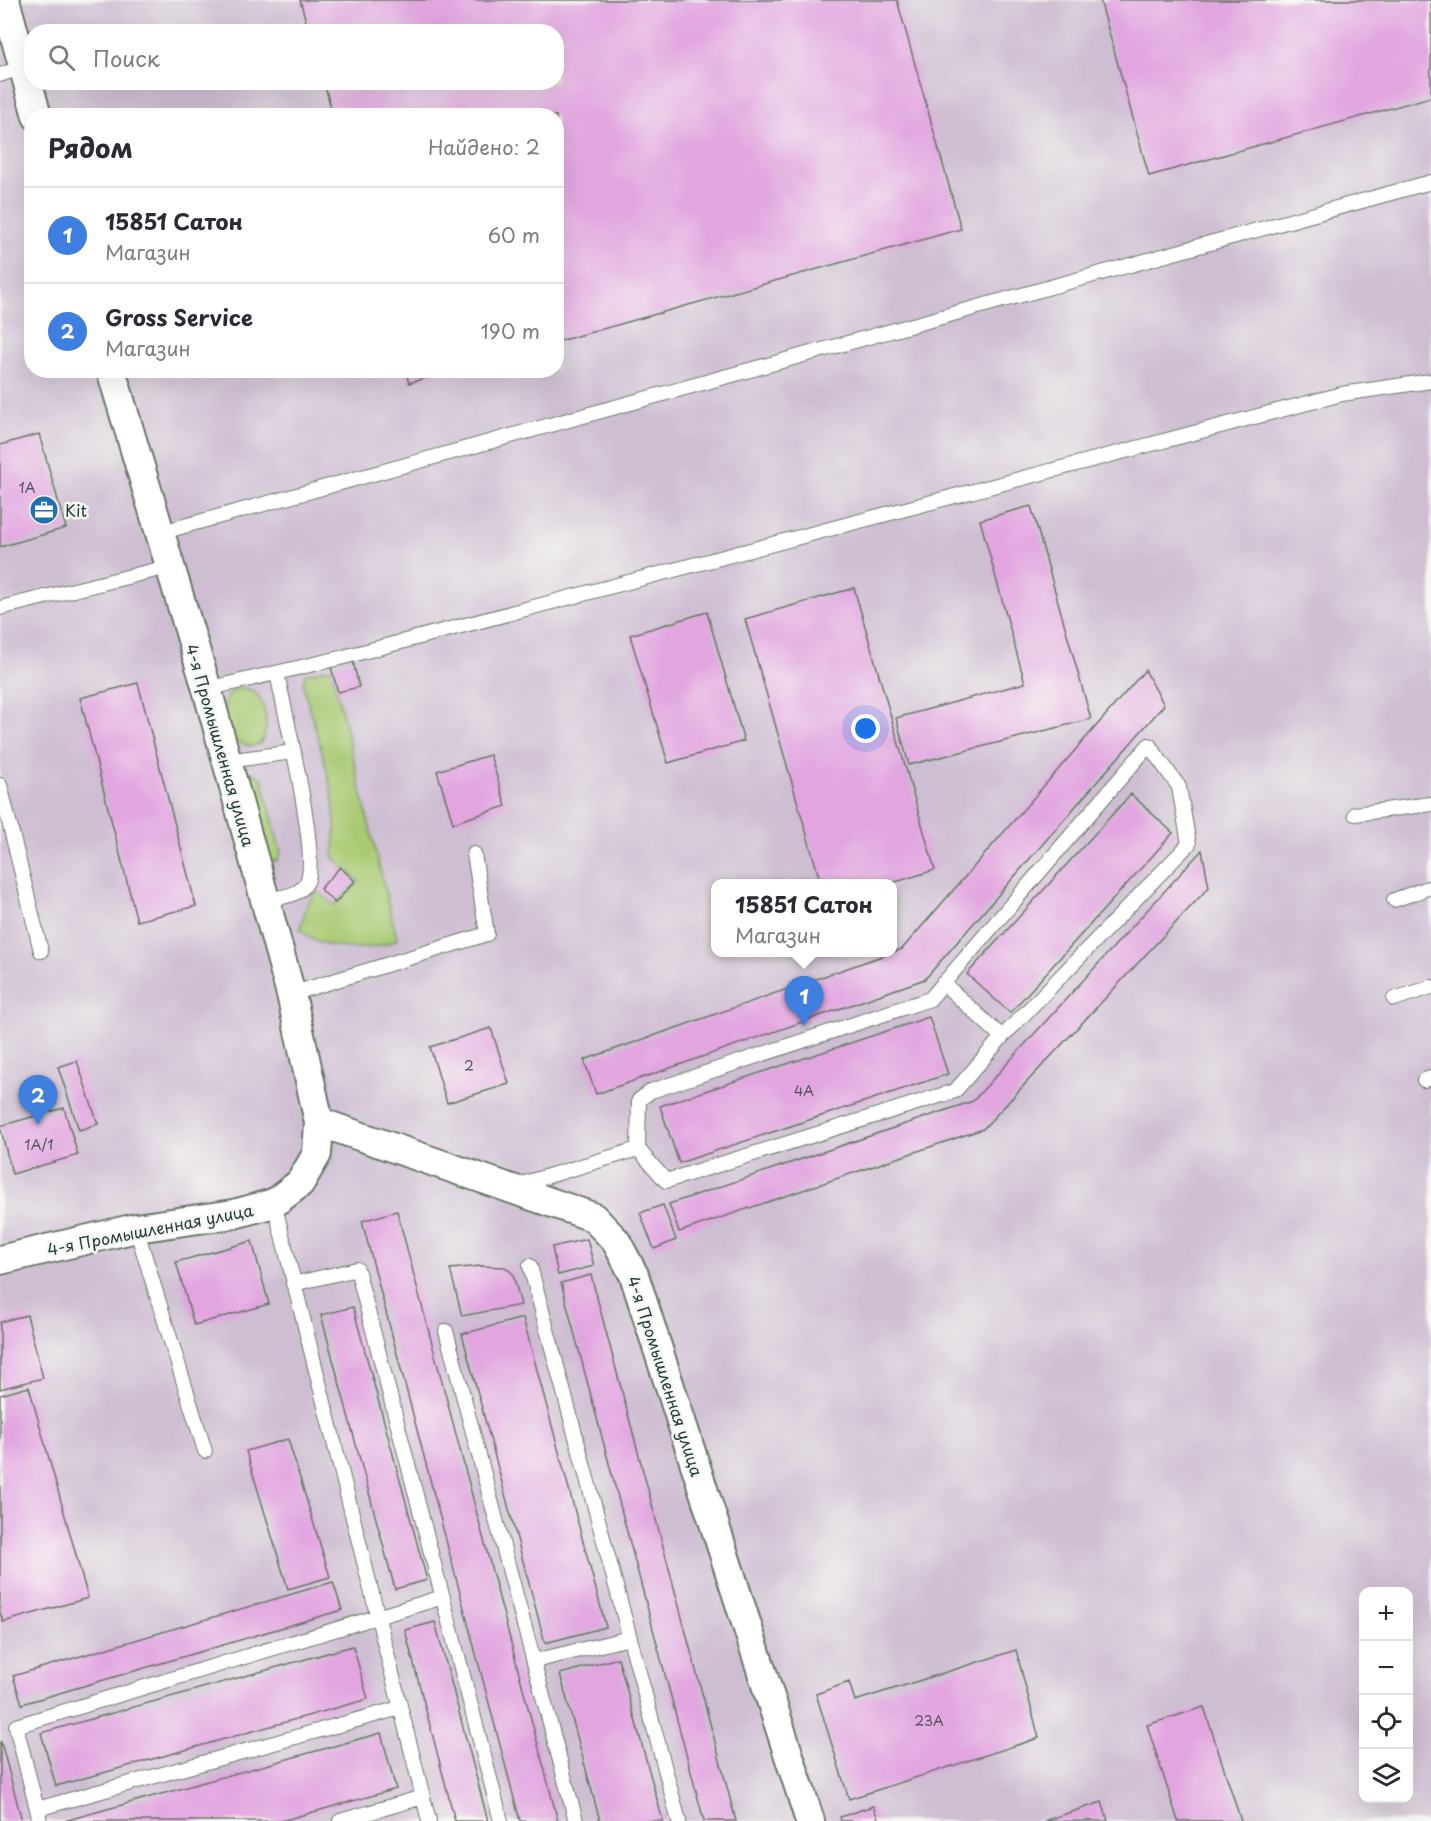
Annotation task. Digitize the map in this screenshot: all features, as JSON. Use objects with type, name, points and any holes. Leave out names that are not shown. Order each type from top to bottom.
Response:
[{"type":"street","points":[[5,0],[11,71],[32,108]]},
{"type":"street","name":"4-я Промышленная улица","points":[[0,1260],[136,1228],[234,1214],[274,1203],[300,1183],[317,1154],[319,1122],[291,994],[207,689],[168,567],[113,378]]},
{"type":"street","name":"4-я Промышленная улица","points":[[319,1122],[592,1217],[616,1241],[634,1275],[810,1821]]},
{"type":"lane","points":[[159,532],[1431,182]]},
{"type":"lane","points":[[207,689],[277,673],[1342,394],[1431,381]]},
{"type":"lane","points":[[0,608],[168,567]]},
{"type":"lane","points":[[266,900],[295,894],[307,882],[311,850],[277,673]]},
{"type":"lane","points":[[1149,745],[1179,787],[1189,844],[1002,1037],[955,1091],[666,1181],[638,1149],[639,1100],[651,1091],[930,999],[943,983],[1149,745]]},
{"type":"lane","points":[[227,761],[293,752]]},
{"type":"lane","points":[[0,785],[41,951]]},
{"type":"lane","points":[[1354,814],[1431,804]]},
{"type":"lane","points":[[291,994],[487,934],[474,854]]},
{"type":"lane","points":[[1394,900],[1431,886]]},
{"type":"lane","points":[[943,983],[1002,1037]]},
{"type":"lane","points":[[1394,999],[1431,987]]},
{"type":"lane","points":[[507,1188],[638,1149]]},
{"type":"lane","points":[[274,1203],[429,1821]]},
{"type":"lane","points":[[136,1228],[205,1451]]},
{"type":"lane","points":[[530,1266],[679,1821]]},
{"type":"lane","points":[[293,1284],[357,1269],[501,1821]]},
{"type":"lane","points":[[446,1330],[576,1821]]},
{"type":"lane","points":[[400,1708],[39,1815],[16,1726],[443,1597]]},
{"type":"lane","points":[[534,1661],[630,1638]]},
{"type":"lane","points":[[340,1821],[423,1797]]},
{"type":"shaded area","points":[[0,0],[1431,0],[1431,1821],[0,1821]]},
{"type":"green space","points":[[331,668],[397,939],[374,947],[333,946],[320,942],[300,929],[307,904],[317,891],[335,905],[359,881],[333,857],[335,836],[332,793],[303,685],[305,674]]},
{"type":"green space","points":[[238,687],[255,692],[264,710],[265,732],[262,741],[255,746],[244,745],[229,736],[225,715],[226,702],[232,691]]},
{"type":"green space","points":[[252,773],[262,778],[281,853],[277,861],[267,862],[243,783]]},
{"type":"building","points":[[300,0],[897,0],[961,229],[564,340],[564,108],[331,108],[326,90],[564,90],[564,24],[307,24]]},
{"type":"building","points":[[1100,0],[1431,0],[1431,97],[1149,176]]},
{"type":"building","points":[[407,378],[426,378],[409,383]]},
{"type":"building","points":[[39,434],[66,528],[0,547],[0,445]]},
{"type":"building","points":[[1031,506],[1091,719],[909,765],[896,718],[1025,683],[980,520]]},
{"type":"building","points":[[854,588],[935,870],[897,882],[897,879],[820,879],[745,619]]},
{"type":"building","points":[[707,612],[744,741],[668,763],[630,635]]},
{"type":"building","points":[[353,661],[359,687],[338,692],[331,667]]},
{"type":"building","points":[[1145,670],[1164,705],[925,979],[596,1094],[584,1060],[879,957],[897,957],[897,951],[902,949]]},
{"type":"building","points":[[138,683],[196,906],[137,921],[80,698]]},
{"type":"building","points":[[490,755],[506,806],[453,823],[437,771]]},
{"type":"building","points":[[1131,794],[1173,833],[1010,1013],[967,974]]},
{"type":"building","points":[[1202,850],[1209,887],[983,1129],[679,1232],[669,1204],[973,1101]]},
{"type":"building","points":[[340,867],[355,881],[335,903],[320,889]]},
{"type":"building","points":[[929,1017],[948,1074],[679,1163],[660,1106]]},
{"type":"building","points":[[491,1028],[509,1084],[447,1103],[430,1047]]},
{"type":"building","points":[[77,1061],[98,1124],[79,1130],[58,1067]]},
{"type":"building","points":[[64,1108],[78,1155],[12,1174],[0,1126]]},
{"type":"building","points":[[663,1205],[676,1240],[654,1249],[640,1213]]},
{"type":"building","points":[[397,1211],[558,1821],[520,1821],[362,1221]]},
{"type":"building","points":[[587,1239],[594,1266],[558,1275],[552,1247]]},
{"type":"building","points":[[252,1241],[269,1304],[194,1325],[176,1262]]},
{"type":"building","points":[[481,1266],[505,1267],[513,1274],[521,1305],[462,1316],[450,1269]]},
{"type":"building","points":[[591,1275],[736,1821],[704,1821],[561,1283]]},
{"type":"building","points":[[353,1307],[427,1580],[395,1589],[321,1315]]},
{"type":"building","points":[[27,1315],[43,1378],[0,1389],[0,1322]]},
{"type":"building","points":[[523,1318],[606,1627],[545,1643],[462,1334]]},
{"type":"building","points":[[29,1387],[88,1598],[3,1622],[0,1612],[0,1395]]},
{"type":"building","points":[[288,1439],[330,1577],[288,1589],[246,1451]]},
{"type":"building","points":[[333,1582],[342,1610],[22,1704],[13,1676]]},
{"type":"building","points":[[435,1622],[488,1821],[455,1821],[405,1630]]},
{"type":"building","points":[[353,1646],[368,1699],[56,1786],[41,1733]]},
{"type":"building","points":[[1016,1650],[1039,1738],[849,1799],[816,1694],[849,1682],[855,1701]]},
{"type":"building","points":[[618,1658],[663,1821],[600,1821],[560,1674]]},
{"type":"building","points":[[1204,1707],[1241,1821],[1178,1821],[1147,1725]]},
{"type":"building","points":[[381,1733],[396,1789],[281,1821],[64,1821]]},
{"type":"building","points":[[1,1742],[22,1821],[0,1821]]},
{"type":"building","points":[[1102,1802],[1108,1821],[1044,1821]]},
{"type":"building","points":[[873,1806],[879,1821],[841,1821],[840,1817]]},
{"type":"place","name":"Kit","points":[[44,510]]},
{"type":"place","name":"15851 Сатон","points":[[804,1026]]},
{"type":"place","name":"Gross Service","points":[[38,1125]]}]
